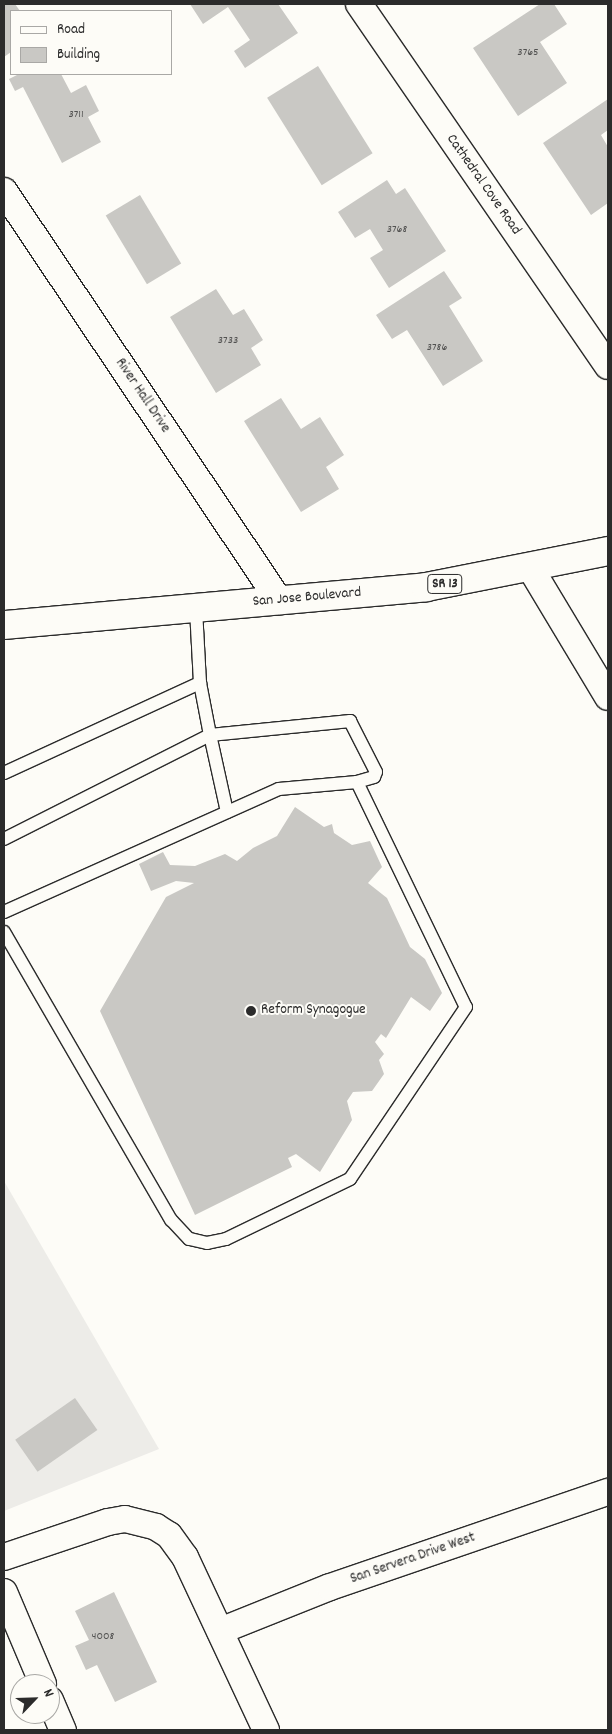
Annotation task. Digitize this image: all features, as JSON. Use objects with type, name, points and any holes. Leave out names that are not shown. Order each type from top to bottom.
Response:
[{"type":"main road","name":"San Jose Boulevard","points":[[4,625],[426,587],[531,569],[608,551]]},
{"type":"street","name":"Cathedral Cove Road","points":[[358,4],[608,366]]},
{"type":"street","name":"River Hall Drive","points":[[4,191],[279,601]]},
{"type":"street","points":[[531,569],[608,696]]},
{"type":"street","name":"San Servera Drive West","points":[[220,1631],[330,1587],[608,1492]]},
{"type":"street","points":[[4,1557],[108,1522],[125,1519],[156,1527],[169,1535],[185,1557],[266,1730]]},
{"type":"street","points":[[4,1592],[39,1674]]},
{"type":"lane","points":[[196,608],[200,682],[226,812]]},
{"type":"lane","points":[[4,773],[200,682]]},
{"type":"lane","points":[[4,839],[210,735],[350,721],[376,772],[374,777],[357,782],[279,788],[4,912]]},
{"type":"lane","points":[[4,932],[171,1220],[189,1239],[207,1243],[226,1239],[350,1179],[466,1007],[357,782]]},
{"type":"shaded area","points":[[4,1181],[159,1449],[4,1511]]},
{"type":"building","points":[[4,4],[15,4],[19,10],[10,10],[10,53],[4,57]]},
{"type":"building","points":[[190,4],[278,4],[298,33],[245,68],[234,51],[250,40],[228,7],[203,24]]},
{"type":"building","points":[[540,4],[554,4],[567,24],[540,42],[567,83],[518,116],[473,48]]},
{"type":"building","points":[[318,66],[373,153],[322,185],[267,98]]},
{"type":"building","points":[[17,75],[62,75],[71,93],[86,85],[99,111],[88,117],[101,142],[62,163],[23,87],[15,91],[9,79]]},
{"type":"building","points":[[608,99],[608,130],[601,135],[608,147],[608,203],[591,215],[543,143]]},
{"type":"building","points":[[387,180],[396,194],[405,188],[446,251],[389,288],[370,258],[383,250],[370,229],[355,238],[338,212]]},
{"type":"building","points":[[140,195],[181,264],[147,284],[106,216]]},
{"type":"building","points":[[444,271],[462,298],[449,306],[483,361],[443,386],[407,330],[392,339],[376,315]]},
{"type":"building","points":[[216,289],[233,315],[244,309],[263,340],[251,348],[261,365],[216,393],[170,317]]},
{"type":"building","points":[[281,398],[301,429],[320,417],[344,455],[326,467],[339,489],[301,512],[244,421]]},
{"type":"building","name":"Reform Synagogue","points":[[295,807],[324,827],[332,824],[334,833],[352,845],[370,841],[382,867],[368,883],[387,898],[410,947],[425,959],[442,993],[430,1011],[411,997],[386,1038],[381,1034],[375,1042],[384,1054],[379,1060],[384,1074],[372,1091],[353,1092],[347,1101],[352,1120],[320,1172],[296,1154],[288,1158],[292,1167],[195,1215],[100,1011],[166,897],[194,883],[176,881],[151,891],[139,864],[163,852],[170,865],[195,866],[225,854],[237,861],[253,848],[277,836]]},
{"type":"building","points":[[75,1398],[97,1430],[38,1472],[15,1440]]},
{"type":"building","points":[[114,1592],[157,1682],[115,1702],[97,1665],[86,1670],[75,1646],[89,1640],[75,1611]]},
{"type":"place","name":"Reform Synagogue","points":[[251,1011]]}]
